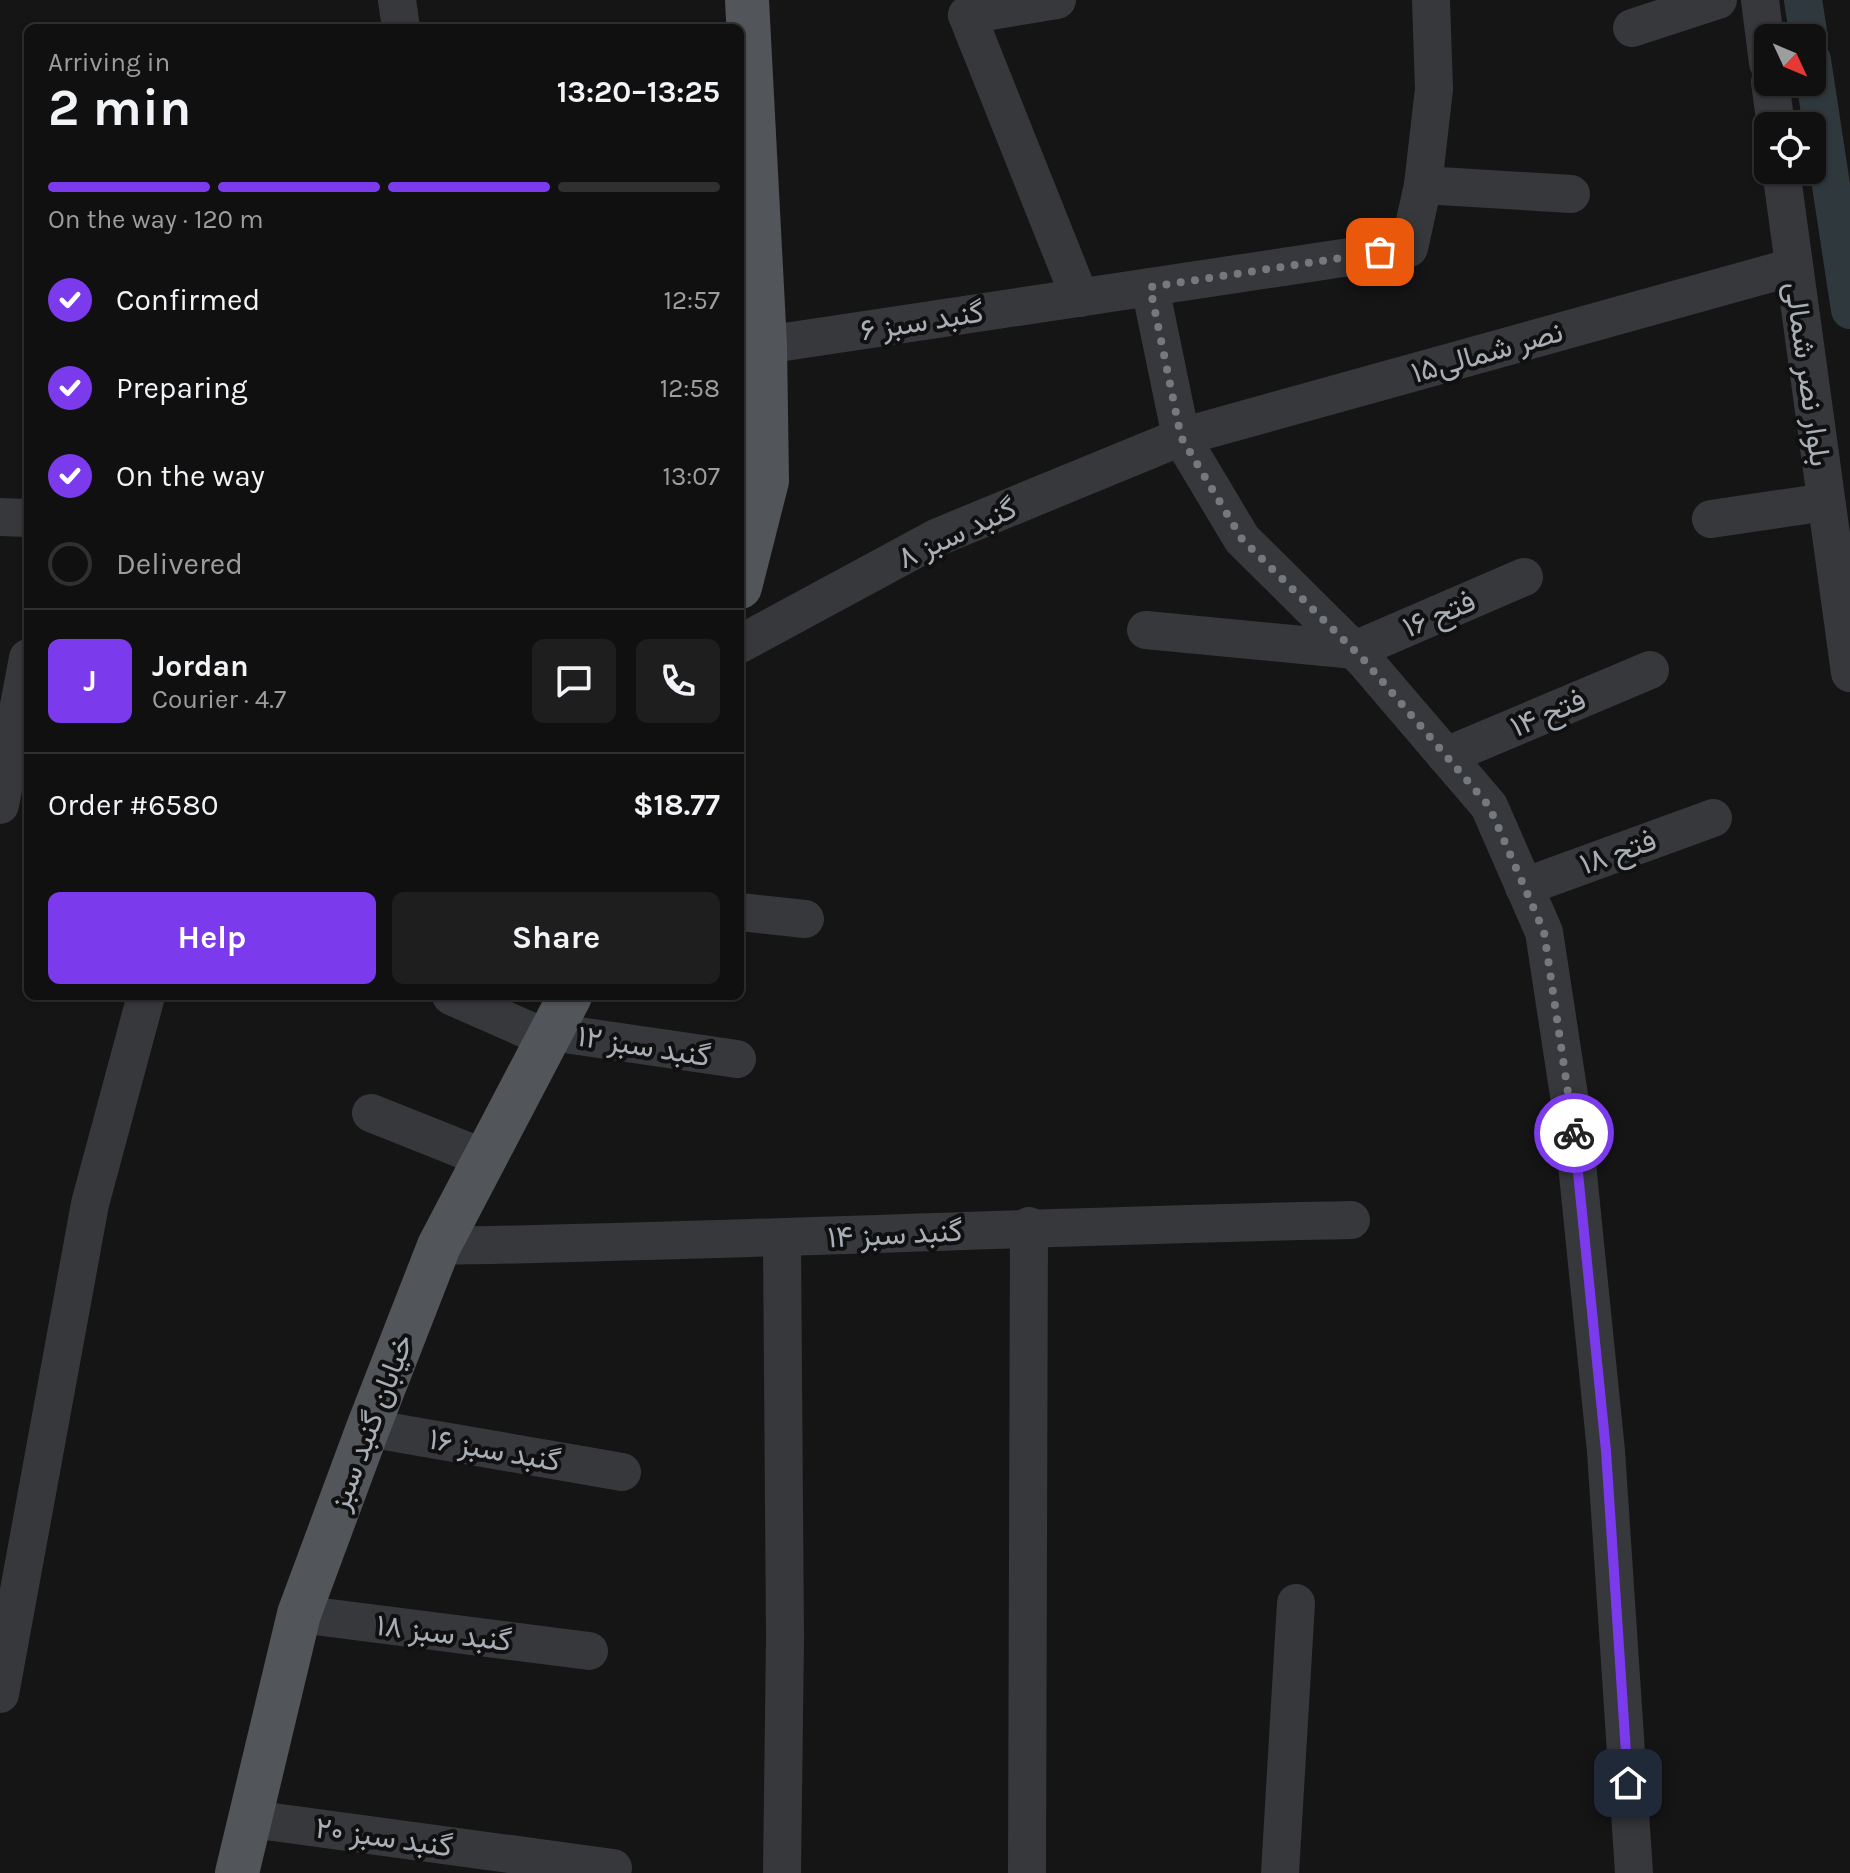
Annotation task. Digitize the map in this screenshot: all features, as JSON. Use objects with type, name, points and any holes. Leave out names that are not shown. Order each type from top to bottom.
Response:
[{"type":"main road","points":[[744,558],[754,484],[753,402],[765,345],[750,255],[747,0]]},
{"type":"main road","name":"خیابان گنبد سبز","points":[[237,1873],[299,1614],[368,1428],[439,1246],[556,1022]]},
{"type":"street","points":[[397,0],[400,24]]},
{"type":"street","points":[[1057,0],[968,7],[1080,298]]},
{"type":"street","points":[[1431,0],[1434,89],[1423,185],[1571,194]]},
{"type":"street","points":[[1632,28],[1718,0]]},
{"type":"street","points":[[1760,0],[1763,24]]},
{"type":"street","name":"بلوار نصر شمالی","points":[[1783,184],[1850,673]]},
{"type":"street","name":"گنبد سبز ۶","points":[[765,345],[1409,248],[1423,185]]},
{"type":"street","name":"نصر شمالی۱۵","points":[[1181,437],[1793,267]]},
{"type":"street","points":[[1150,287],[1181,437],[1242,539],[1355,650],[1489,806],[1544,932],[1572,1115],[1606,1451],[1634,1873]]},
{"type":"street","name":"گنبد سبز ۸","points":[[744,642],[938,537],[1181,437]]},
{"type":"street","points":[[1711,519],[1826,502]]},
{"type":"street","points":[[0,517],[24,518]]},
{"type":"street","name":"فتح ۱۶","points":[[1355,650],[1524,577]]},
{"type":"street","points":[[1146,630],[1355,650]]},
{"type":"street","name":"فتح ۱۴","points":[[1446,756],[1650,670]]},
{"type":"street","points":[[0,805],[24,679]]},
{"type":"street","name":"فتح ۱۸","points":[[1524,887],[1713,818]]},
{"type":"street","points":[[744,912],[805,919]]},
{"type":"street","points":[[0,1694],[90,1204],[145,1000]]},
{"type":"street","name":"گنبد سبز ۱۲","points":[[467,1000],[556,1022],[737,1059]]},
{"type":"street","points":[[371,1113],[484,1158]]},
{"type":"street","name":"گنبد سبز ۱۴","points":[[439,1246],[782,1240],[1029,1226],[1351,1220]]},
{"type":"street","points":[[1027,1873],[1029,1226]]},
{"type":"street","points":[[782,1240],[785,1638],[782,1873]]},
{"type":"street","name":"گنبد سبز ۱۶","points":[[368,1428],[622,1472]]},
{"type":"street","points":[[1280,1873],[1296,1603]]},
{"type":"street","name":"گنبد سبز ۱۸","points":[[299,1614],[589,1651]]},
{"type":"street","name":"گنبد سبز ۲۰","points":[[251,1819],[613,1868]]},
{"type":"waterway","points":[[1803,0],[1807,24]]},
{"type":"waterway","points":[[1817,96],[1850,310]]},
{"type":"way so far","points":[[1380,252],[1150,287],[1181,437],[1242,539],[1364,660],[1489,806],[1544,932],[1574,1133]]},
{"type":"route","points":[[1574,1133],[1606,1451],[1628,1783]]}]
